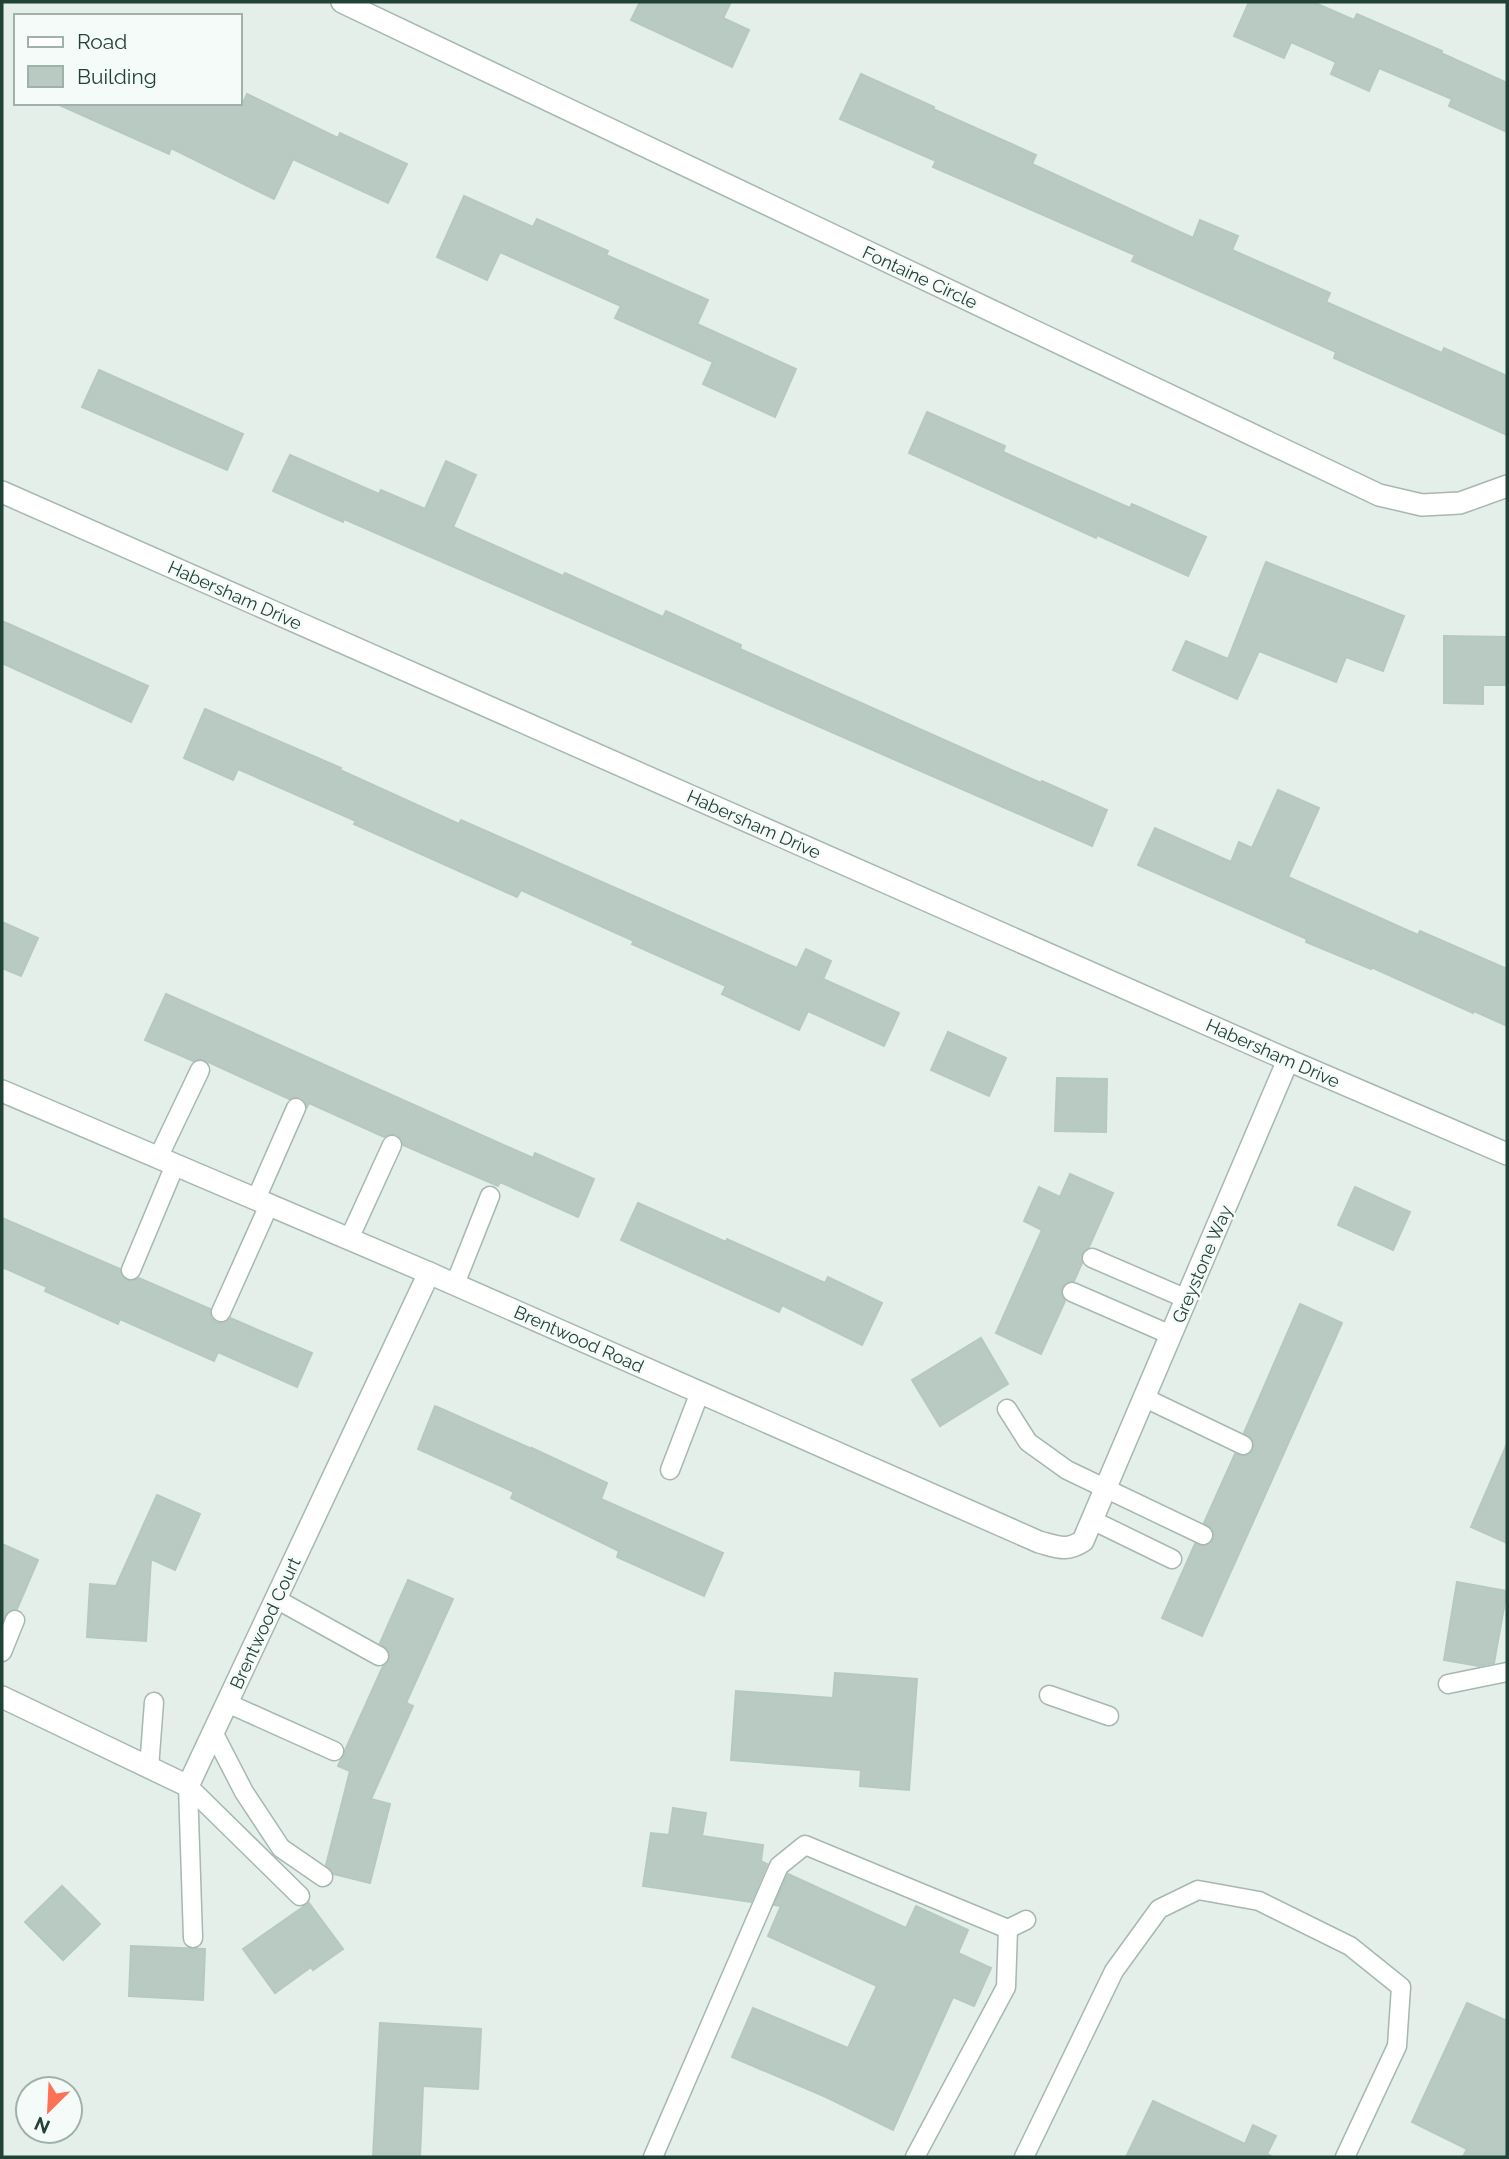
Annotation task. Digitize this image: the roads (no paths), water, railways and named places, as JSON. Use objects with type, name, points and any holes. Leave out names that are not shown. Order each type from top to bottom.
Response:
[{"type":"street","name":"Fontaine Circle","points":[[342,2],[1379,495],[1422,505],[1460,503],[1507,486]]},
{"type":"street","name":"Habersham Drive","points":[[2,492],[1288,1060],[1507,1154]]},
{"type":"street","name":"Greystone Way","points":[[1115,1468],[1288,1060]]},
{"type":"street","name":"Brentwood Road","points":[[2,1091],[455,1284],[1039,1542],[1072,1548],[1083,1541],[1115,1468]]},
{"type":"street","name":"Brentwood Court","points":[[188,1786],[429,1273]]},
{"type":"street","points":[[2,1698],[188,1786]]},
{"type":"lane","points":[[131,1270],[200,1070]]},
{"type":"lane","points":[[221,1312],[296,1108]]},
{"type":"lane","points":[[349,1238],[392,1144]]},
{"type":"lane","points":[[455,1284],[490,1196]]},
{"type":"lane","points":[[1091,1258],[1187,1299]]},
{"type":"lane","points":[[1072,1292],[1171,1335]]},
{"type":"lane","points":[[670,1470],[700,1392]]},
{"type":"lane","points":[[1145,1398],[1243,1445]]},
{"type":"lane","points":[[1007,1409],[1028,1443],[1067,1470],[1203,1535]]},
{"type":"lane","points":[[1092,1520],[1172,1559]]},
{"type":"lane","points":[[276,1599],[379,1656]]},
{"type":"lane","points":[[2,1652],[15,1620]]},
{"type":"lane","points":[[1448,1684],[1507,1672]]},
{"type":"lane","points":[[1049,1695],[1109,1716]]},
{"type":"lane","points":[[149,1768],[154,1702]]},
{"type":"lane","points":[[227,1703],[334,1751]]},
{"type":"lane","points":[[213,1732],[244,1792],[281,1849],[323,1877]]},
{"type":"lane","points":[[188,1786],[300,1896]]},
{"type":"lane","points":[[188,1786],[193,1938]]},
{"type":"lane","points":[[653,2157],[779,1866],[805,1845],[1008,1929],[1026,1920]]},
{"type":"lane","points":[[1024,2157],[1114,1971],[1159,1909],[1198,1889],[1259,1901],[1350,1946],[1401,1987],[1397,2046],[1345,2157]]},
{"type":"lane","points":[[915,2157],[1006,1987],[1008,1929]]}]
